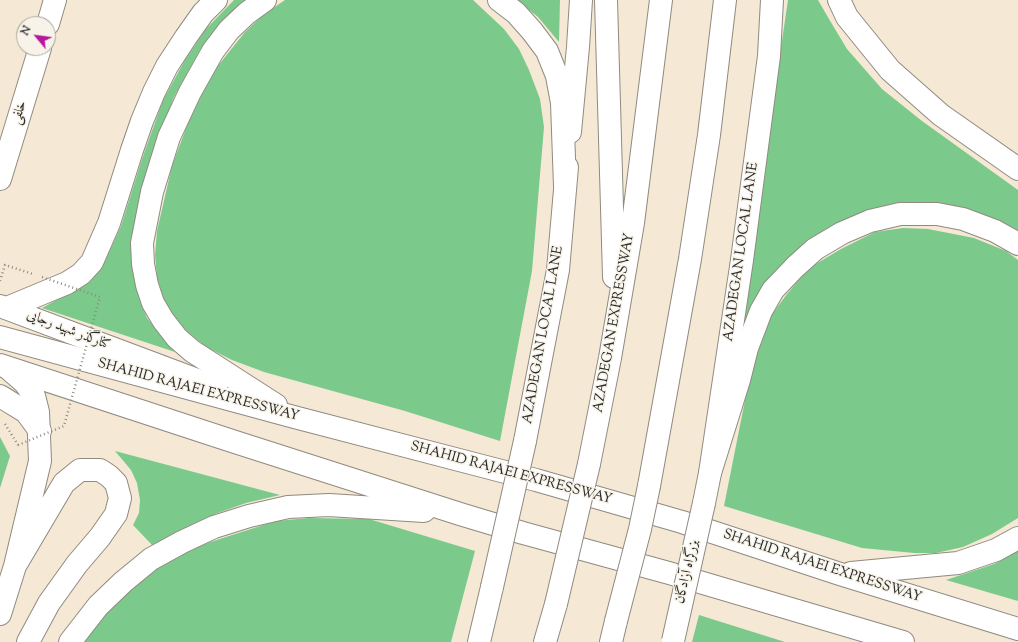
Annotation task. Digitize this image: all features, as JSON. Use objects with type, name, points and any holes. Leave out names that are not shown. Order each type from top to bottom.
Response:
[{"type":"main road","points":[[50,16],[55,0]]},
{"type":"main road","points":[[4,307],[67,283],[81,274],[92,262],[108,223],[142,121],[154,92],[167,66],[186,37],[203,13],[216,0]]},
{"type":"main road","points":[[265,0],[247,13],[229,30],[213,51],[190,92],[169,137],[152,192],[142,243],[143,264],[147,285],[153,303],[163,320],[177,338],[192,351],[294,417]]},
{"type":"main road","points":[[499,0],[516,13],[532,31],[547,51],[557,76],[562,103],[565,186]]},
{"type":"main road","name":"AZADEGAN LOCAL LANE","points":[[479,642],[525,441],[558,270],[581,0]]},
{"type":"main road","points":[[606,0],[616,324]]},
{"type":"main road","name":"AZADEGAN EXPRESSWAY","points":[[545,642],[556,604],[589,464],[610,358],[633,223],[661,0]]},
{"type":"main road","points":[[611,642],[640,529],[649,486],[690,259],[709,135],[725,0]]},
{"type":"main road","name":"AZADEGAN LOCAL LANE","points":[[704,503],[710,473],[742,260],[769,56],[772,0]]},
{"type":"main road","points":[[839,0],[848,18],[890,70],[942,115],[1018,169]]},
{"type":"main road","name":"خلفی","points":[[0,179],[38,56]]},
{"type":"main road","points":[[710,473],[739,380],[747,348],[761,311],[773,290],[815,249],[849,230],[870,221],[900,214],[937,214],[963,219],[995,231],[1018,244]]},
{"type":"main road","name":"کنارگذر شهید رجایی","points":[[4,307],[294,417]]},
{"type":"main road","name":"SHAHID RAJAEI EXPRESSWAY","points":[[0,336],[294,417],[536,480],[682,522],[840,574],[1018,629]]},
{"type":"main road","points":[[0,614],[15,566],[40,461],[40,431],[38,412],[34,396],[25,383],[4,366]]},
{"type":"main road","points":[[4,366],[460,514],[669,573],[881,638],[903,642]]},
{"type":"main road","points":[[0,396],[26,412],[40,431]]},
{"type":"main road","points":[[15,566],[64,483],[80,470],[100,470],[109,476],[116,484],[120,498],[116,514],[49,603],[28,642]]},
{"type":"main road","name":"بزرگراه آزادگان","points":[[672,642],[704,503]]},
{"type":"main road","points":[[70,642],[98,606],[128,577],[151,559],[214,527],[249,516],[288,507],[329,505],[460,514]]},
{"type":"main road","points":[[840,574],[958,563],[996,550],[1018,538]]},
{"type":"path","points":[[0,281],[5,265],[100,297],[64,426],[18,445],[5,424]]},
{"type":"green space","points":[[234,0],[246,0],[200,50],[174,97],[150,163],[138,205],[133,240],[134,272],[139,298],[147,318],[175,352],[42,308],[84,285],[94,276],[105,261],[121,226],[142,159],[163,100],[185,60],[206,29]]},
{"type":"green space","points":[[285,0],[473,0],[504,29],[519,49],[540,99],[544,127],[532,271],[500,441],[405,411],[264,372],[232,360],[206,347],[182,327],[165,304],[157,277],[155,255],[157,231],[172,166],[188,123],[213,72],[245,32],[263,15]]},
{"type":"green space","points":[[517,0],[560,0],[559,42],[538,17]]},
{"type":"green space","points":[[788,0],[818,0],[847,49],[882,89],[922,121],[1018,190],[1018,232],[985,215],[942,205],[850,218],[800,248],[764,287],[731,386]]},
{"type":"green space","points":[[903,228],[928,229],[974,238],[1006,251],[1018,260],[1018,518],[992,534],[963,547],[936,553],[914,553],[862,548],[724,506],[751,370],[759,341],[770,317],[809,268],[841,249],[875,232]]},
{"type":"green space","points":[[0,437],[10,456],[0,488]]},
{"type":"green space","points":[[115,451],[280,495],[246,503],[215,514],[152,545],[133,525],[139,513],[140,500],[137,483],[131,470]]},
{"type":"green space","points":[[309,518],[369,519],[475,551],[451,642],[81,642],[95,623],[122,596],[150,572],[174,558],[204,544],[276,521]]},
{"type":"green space","points":[[1018,551],[1018,601],[946,580],[994,564]]},
{"type":"green space","points":[[699,615],[785,642],[692,642]]}]
